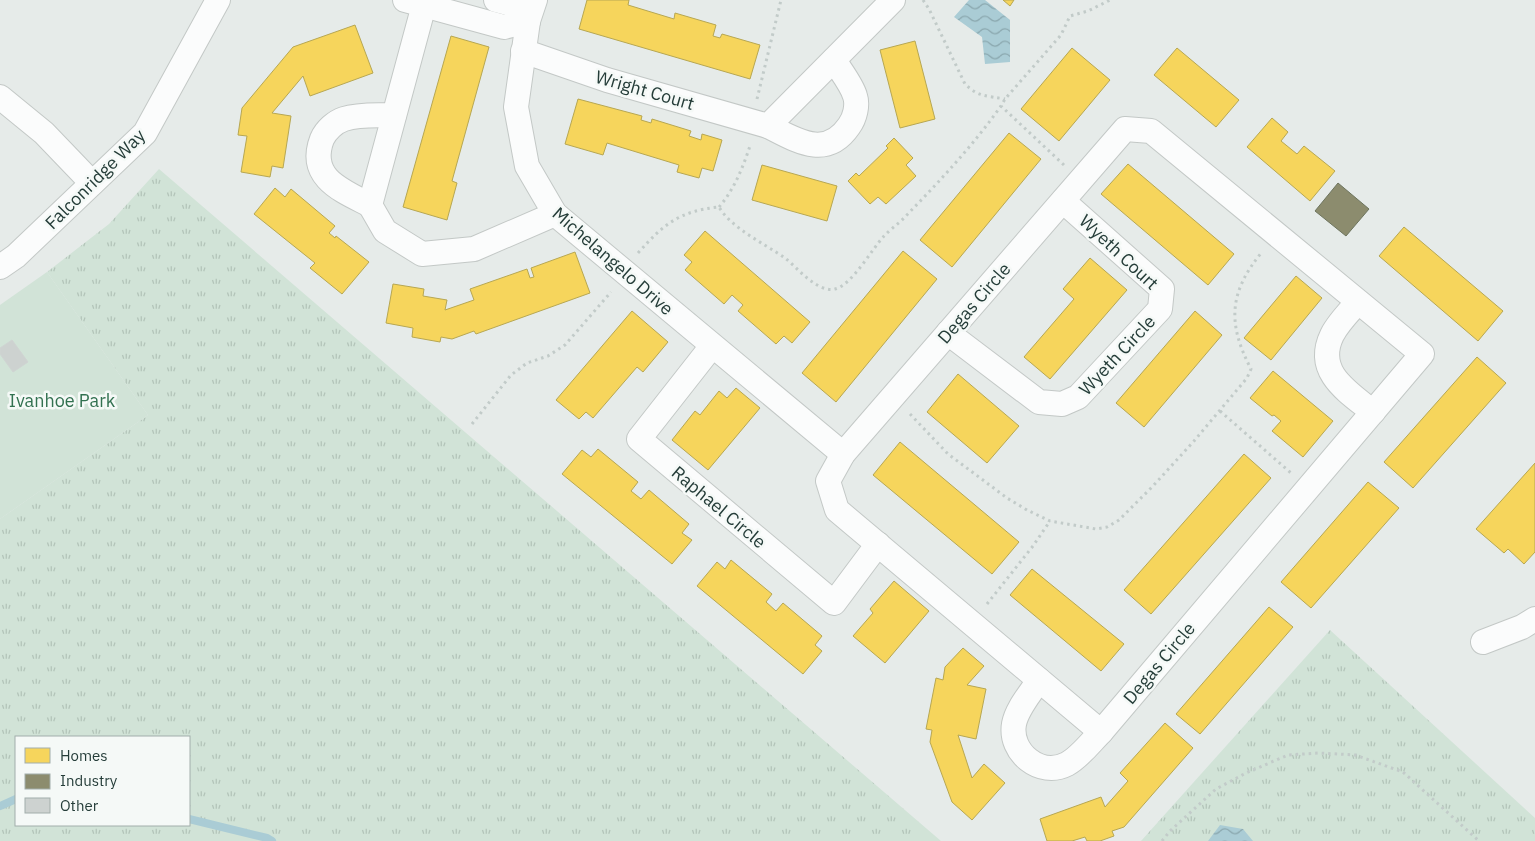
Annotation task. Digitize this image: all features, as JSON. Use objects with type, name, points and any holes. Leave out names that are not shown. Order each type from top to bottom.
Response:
[{"type":"street","name":"Falconridge Way","points":[[0,267],[16,256],[145,133],[218,0]]},
{"type":"street","points":[[496,0],[532,10]]},
{"type":"street","points":[[759,123],[834,60],[893,0]]},
{"type":"street","points":[[370,205],[394,115],[414,3],[504,28],[532,10]]},
{"type":"street","name":"Michelangelo Drive","points":[[532,10],[523,51],[516,107],[527,166],[555,214],[842,454]]},
{"type":"street","name":"Wright Court","points":[[523,51],[607,80],[759,123],[803,143],[816,145],[830,142],[842,135],[851,124],[856,111],[856,97],[834,60]]},
{"type":"street","points":[[0,97],[44,133],[92,183]]},
{"type":"street","points":[[394,115],[342,119],[324,135],[318,158],[327,180],[336,187],[370,205],[385,231],[422,254],[474,249],[555,214]]},
{"type":"street","name":"Degas Circle","points":[[1039,680],[1014,722],[1016,746],[1023,756],[1032,763],[1044,767],[1056,767],[1067,764],[1076,757],[1101,732],[1422,354],[1151,131],[1125,129],[842,454],[828,481],[837,510],[1101,732]]},
{"type":"street","name":"Wyeth Court","points":[[1063,200],[1162,289],[1160,309]]},
{"type":"street","points":[[1358,302],[1333,333],[1328,344],[1327,356],[1329,368],[1334,379],[1373,412]]},
{"type":"street","name":"Wyeth Circle","points":[[948,333],[1039,402],[1062,404],[1078,397],[1160,309]]},
{"type":"street","name":"Raphael Circle","points":[[712,346],[638,439],[834,603],[878,544]]},
{"type":"street","points":[[1484,642],[1522,627],[1535,619]]},
{"type":"path","points":[[472,424],[511,375],[527,363],[548,356],[565,346],[655,235],[669,222],[699,210],[719,207],[728,198],[759,123],[761,85],[781,0]]},
{"type":"path","points":[[923,0],[964,84],[971,91],[980,95],[1005,99]]},
{"type":"path","points":[[719,207],[737,226],[787,260],[815,283],[826,289],[843,286],[884,236],[978,138],[1005,99],[1061,36],[1070,16],[1088,11],[1110,0]]},
{"type":"path","points":[[1001,106],[1081,180]]},
{"type":"path","points":[[894,395],[929,436],[948,454],[1007,498],[1050,521],[1096,529],[1107,527],[1119,520],[1153,486],[1247,378],[1251,369],[1239,343],[1234,321],[1237,297],[1248,269],[1276,234]]},
{"type":"path","points":[[1220,411],[1308,488]]},
{"type":"path","points":[[971,622],[1033,546],[1050,521]]},
{"type":"path","points":[[1162,841],[1170,831],[1216,789],[1288,755],[1319,753],[1355,755],[1403,772],[1479,841]]},
{"type":"green space","points":[[159,169],[941,841],[0,841],[0,519],[148,415],[47,272],[109,224]]},
{"type":"green space","name":"Ivanhoe Park","points":[[47,272],[148,415],[0,519],[0,305]]},
{"type":"green space","points":[[1330,630],[1535,818],[1535,841],[1141,841]]},
{"type":"water","points":[[969,0],[985,0],[1010,20],[1010,62],[985,64],[982,37],[954,17]]},
{"type":"water","points":[[1220,825],[1243,829],[1253,841],[1208,841]]},
{"type":"building: Homes","points":[[587,0],[629,0],[628,5],[674,19],[675,13],[716,25],[713,36],[720,38],[722,34],[760,45],[750,79],[579,29]]},
{"type":"building: Homes","points":[[1003,0],[1014,0],[1010,6]]},
{"type":"building: Homes","points":[[355,25],[373,73],[310,96],[303,76],[272,113],[291,116],[283,168],[272,166],[270,177],[241,172],[247,136],[238,135],[242,108],[293,47]]},
{"type":"building: Homes","points":[[451,36],[489,47],[452,181],[457,183],[447,220],[403,207]]},
{"type":"building: Homes","points":[[915,41],[935,119],[900,128],[880,50]]},
{"type":"building: Homes","points":[[1072,48],[1110,80],[1059,141],[1021,109]]},
{"type":"building: Homes","points":[[1177,48],[1239,100],[1216,127],[1154,75]]},
{"type":"building: Homes","points":[[578,99],[642,116],[641,120],[651,123],[652,119],[691,131],[689,136],[701,140],[702,134],[722,140],[713,171],[702,168],[699,178],[677,172],[679,165],[607,143],[603,155],[565,144]]},
{"type":"building: Homes","points":[[1272,118],[1288,132],[1281,141],[1297,154],[1304,146],[1335,171],[1310,201],[1247,147]]},
{"type":"building: Homes","points":[[1009,133],[1041,159],[952,267],[920,240]]},
{"type":"building: Homes","points":[[894,138],[913,158],[906,165],[916,176],[886,204],[878,197],[870,204],[848,181],[856,173],[859,176],[888,148],[886,146]]},
{"type":"building: Homes","points":[[1128,164],[1234,254],[1208,285],[1101,194]]},
{"type":"building: Homes","points":[[762,165],[837,186],[827,221],[752,200]]},
{"type":"building: Homes","points":[[275,188],[285,197],[291,189],[335,226],[329,233],[335,238],[336,236],[369,262],[342,294],[310,268],[315,263],[254,214]]},
{"type":"building: Homes","points":[[1404,227],[1503,311],[1478,341],[1379,256]]},
{"type":"building: Homes","points":[[705,231],[810,322],[792,343],[784,336],[776,344],[738,311],[743,305],[732,295],[724,304],[685,270],[692,262],[684,255]]},
{"type":"building: Homes","points":[[903,251],[937,279],[836,402],[802,373]]},
{"type":"building: Homes","points":[[575,252],[590,293],[476,334],[474,331],[452,339],[441,337],[440,342],[412,337],[413,328],[386,323],[393,284],[424,289],[423,296],[447,300],[445,310],[474,300],[470,289],[527,269],[530,278],[534,277],[531,268]]},
{"type":"building: Homes","points":[[1090,258],[1127,290],[1050,379],[1024,357],[1074,299],[1063,289]]},
{"type":"building: Homes","points":[[1296,276],[1322,298],[1271,360],[1244,338]]},
{"type":"building: Homes","points":[[632,311],[668,342],[643,372],[637,367],[593,418],[586,412],[579,419],[556,400]]},
{"type":"building: Homes","points":[[1195,311],[1222,335],[1144,427],[1116,403]]},
{"type":"building: Homes","points":[[1477,357],[1506,383],[1413,488],[1384,462]]},
{"type":"building: Homes","points":[[1273,371],[1333,421],[1303,457],[1272,431],[1281,421],[1250,398]]},
{"type":"building: Homes","points":[[958,374],[1019,426],[987,463],[927,412]]},
{"type":"building: Homes","points":[[736,388],[760,408],[708,470],[672,440],[695,411],[700,415],[719,391],[727,398]]},
{"type":"building: Homes","points":[[900,442],[1019,542],[992,574],[873,475]]},
{"type":"building: Homes","points":[[598,449],[638,482],[631,491],[641,499],[649,490],[689,524],[682,533],[692,540],[672,564],[562,474],[582,450],[591,457]]},
{"type":"building: Homes","points":[[1244,454],[1271,478],[1151,614],[1124,590]]},
{"type":"building: Homes","points":[[1535,463],[1535,552],[1524,564],[1508,549],[1504,553],[1476,529]]},
{"type":"building: Homes","points":[[1368,482],[1399,508],[1311,608],[1281,582]]},
{"type":"building: Homes","points":[[731,560],[772,594],[766,602],[776,611],[783,603],[822,636],[815,645],[822,651],[803,674],[697,586],[717,562],[725,569]]},
{"type":"building: Homes","points":[[1032,569],[1124,644],[1101,671],[1010,595]]},
{"type":"building: Homes","points":[[894,581],[929,611],[885,663],[853,636],[873,613],[870,609]]},
{"type":"building: Homes","points":[[1269,607],[1293,627],[1200,734],[1176,714]]},
{"type":"building: Homes","points":[[963,648],[984,666],[967,685],[986,689],[976,739],[958,735],[972,778],[984,764],[1005,783],[972,820],[952,802],[930,742],[932,730],[926,729],[936,678],[943,680],[945,667]]},
{"type":"building: Homes","points":[[1165,723],[1193,748],[1124,827],[1112,831],[1114,836],[1100,841],[1087,841],[1085,837],[1072,841],[1047,841],[1040,819],[1101,797],[1105,807],[1128,781],[1120,773]]},
{"type":"building: Industry","points":[[1338,183],[1369,209],[1346,236],[1315,211]]},
{"type":"building: Other","points":[[12,340],[28,362],[13,372],[0,354],[0,348]]},
{"type":"waterway","points":[[0,806],[15,799]]},
{"type":"waterway","points":[[190,819],[267,838],[272,841]]}]
